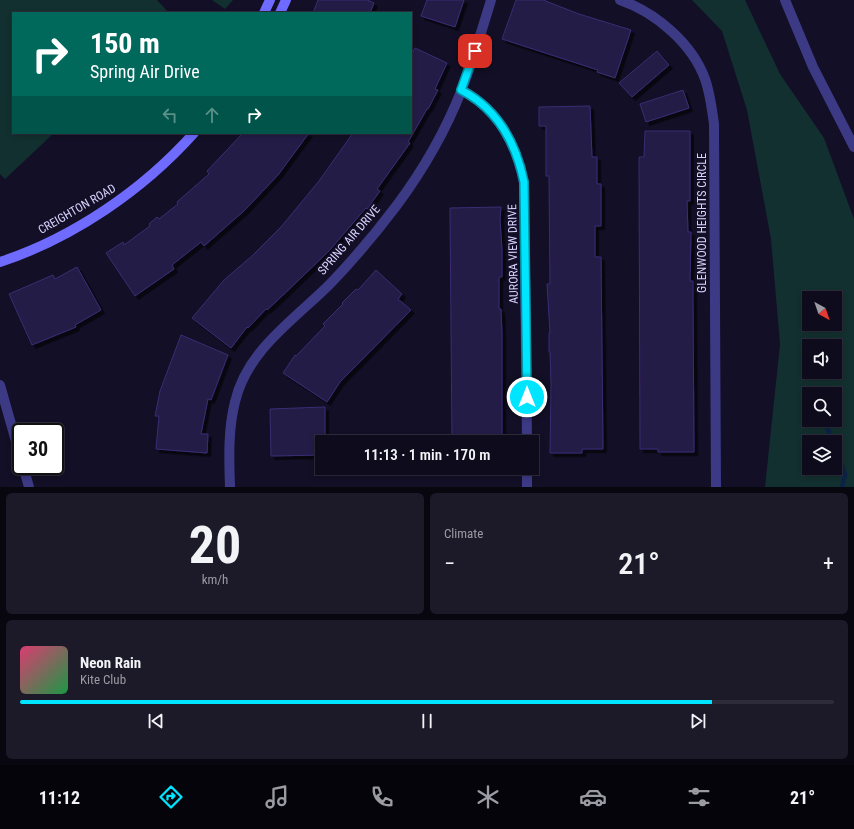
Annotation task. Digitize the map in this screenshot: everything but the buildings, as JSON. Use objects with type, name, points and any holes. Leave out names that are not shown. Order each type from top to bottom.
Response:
[{"type":"street","points":[[264,12],[270,0]]},
{"type":"street","points":[[280,12],[286,0]]},
{"type":"street","name":"SPRING AIR DRIVE","points":[[230,487],[231,432],[235,402],[245,374],[258,354],[280,330],[329,284],[366,244],[397,204],[426,162],[461,90],[491,0]]},
{"type":"street","name":"GLENWOOD HEIGHTS CIRCLE","points":[[620,0],[650,16],[684,44],[695,58],[705,79],[710,99],[714,124],[716,487]]},
{"type":"street","points":[[786,0],[813,67],[854,147]]},
{"type":"street","name":"AURORA VIEW DRIVE","points":[[461,90],[476,98],[498,119],[515,149],[524,182],[527,435]]},
{"type":"street","name":"CREIGHTON ROAD","points":[[0,262],[65,233],[113,205],[148,178],[193,134]]},
{"type":"street","points":[[0,386],[12,428]]},
{"type":"street","points":[[26,475],[29,487]]},
{"type":"street","points":[[527,475],[527,487]]},
{"type":"green space","points":[[0,0],[157,0],[168,12],[12,12],[12,134],[53,134],[5,179],[0,174]]},
{"type":"green space","points":[[212,0],[233,0],[225,9]]},
{"type":"green space","points":[[692,0],[745,0],[780,74],[824,138],[854,219],[854,487],[765,487],[780,344],[771,239],[747,110],[722,31]]},
{"type":"waterway","points":[[827,427],[830,435]]},
{"type":"waterway","points":[[842,466],[845,475],[842,487]]},
{"type":"route","points":[[475,51],[461,90],[476,98],[498,119],[515,149],[524,182],[527,397]]}]
